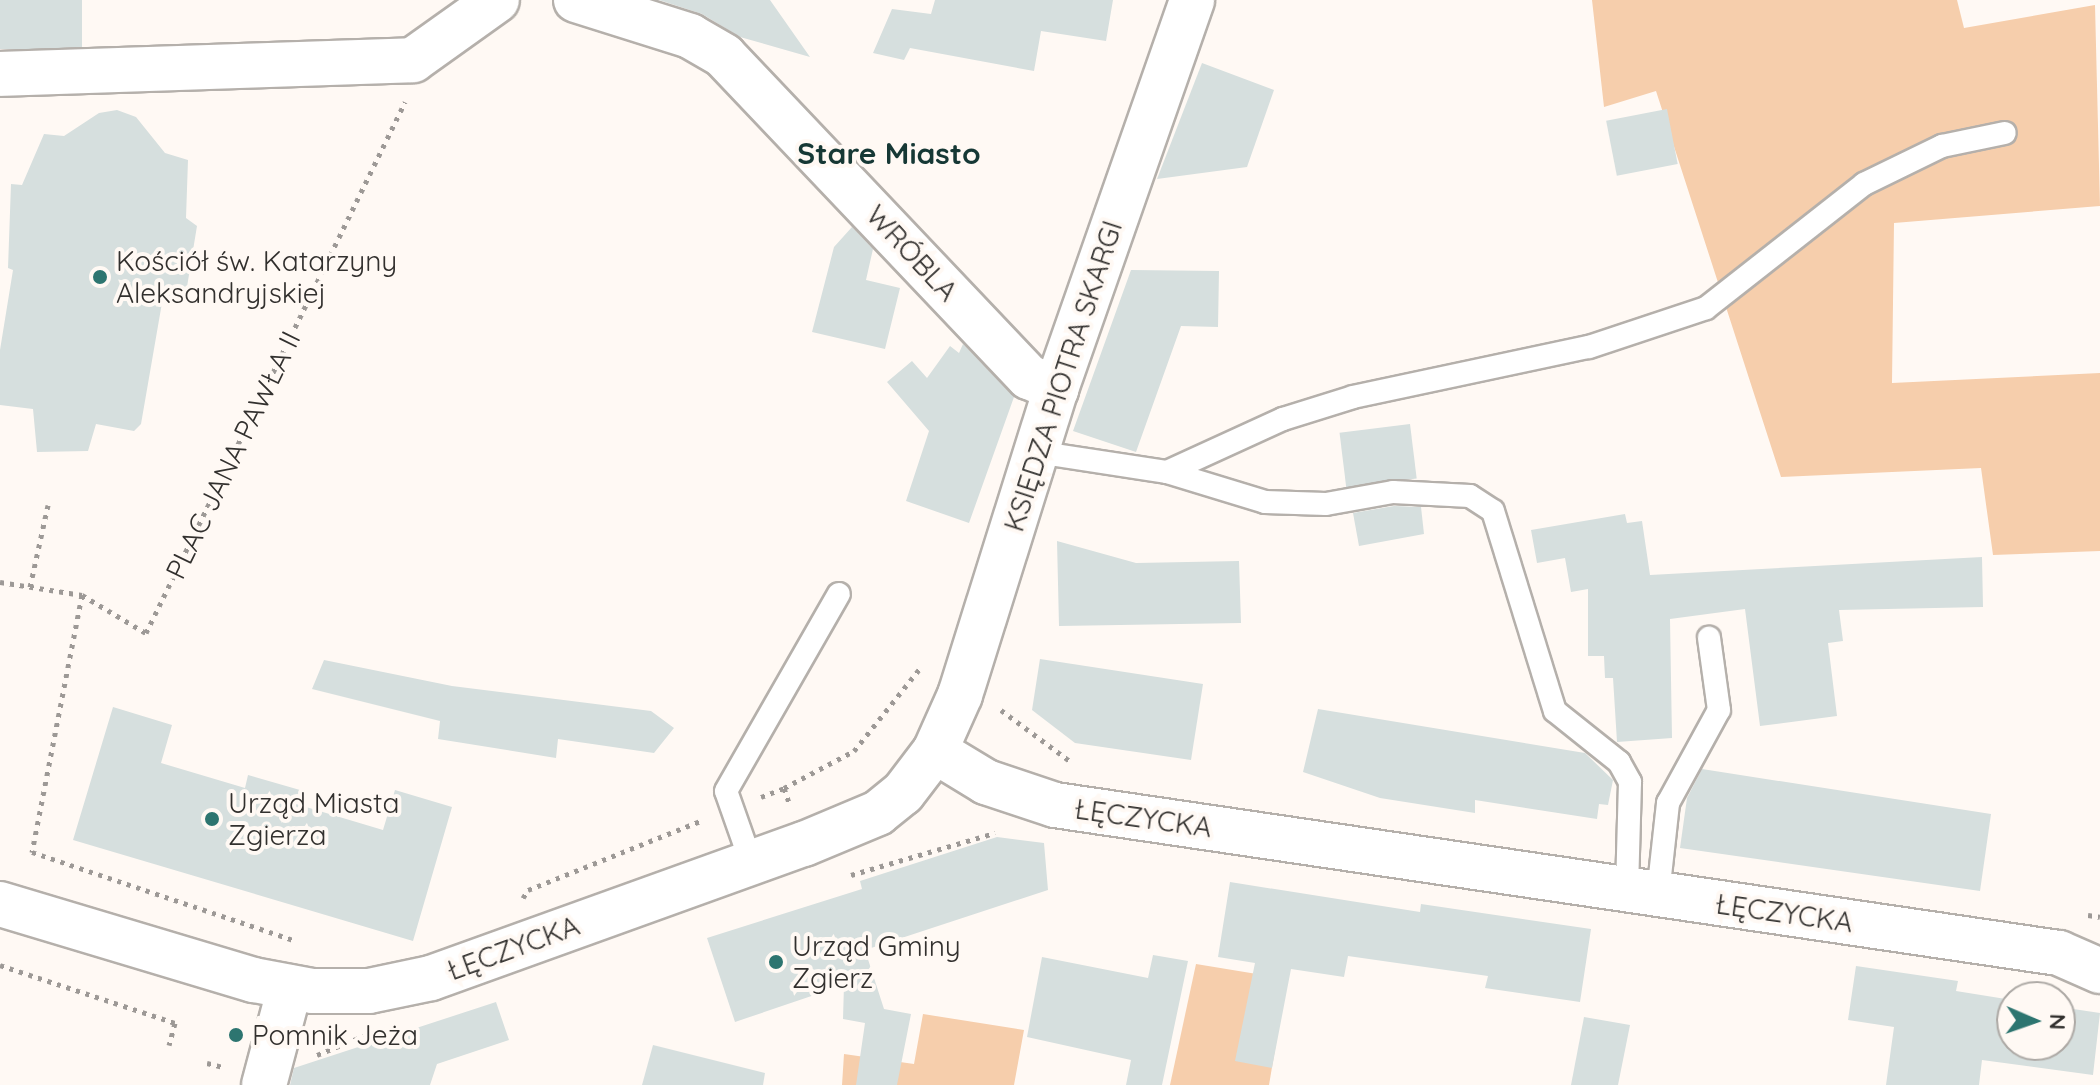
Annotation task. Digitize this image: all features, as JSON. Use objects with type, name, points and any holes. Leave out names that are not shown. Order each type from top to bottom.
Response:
[{"type":"street","points":[[0,74],[413,60],[497,0]]},
{"type":"street","name":"KSIĘDZA PIOTRA SKARGI","points":[[935,751],[960,695],[1056,389],[1192,0]]},
{"type":"street","name":"WRÓBLA","points":[[602,4],[690,36],[724,56],[1029,377],[1056,389]]},
{"type":"street","name":"ŁĘCZYCKA","points":[[290,987],[369,991],[431,978],[751,862],[878,813],[903,793],[935,751],[986,782],[1055,805],[1642,892],[2081,937],[2100,971]]},
{"type":"street","points":[[0,904],[290,987],[264,1085]]},
{"type":"lane","points":[[1167,472],[1283,419],[1477,367],[1589,347],[1706,308],[1864,184],[1942,146],[2005,133]]},
{"type":"lane","points":[[1036,452],[1167,472],[1265,502],[1326,504],[1393,492],[1470,496],[1493,511],[1555,711],[1619,762],[1630,782],[1642,892]]},
{"type":"lane","points":[[751,862],[726,791],[839,594]]},
{"type":"lane","points":[[1642,892],[1668,803],[1719,710],[1709,638]]},
{"type":"path","name":"PLAC JANA PAWŁA II","points":[[82,595],[146,633],[381,154],[418,74],[413,60]]},
{"type":"path","points":[[30,587],[48,505]]},
{"type":"path","points":[[0,582],[82,595],[32,852],[308,945]]},
{"type":"path","points":[[999,699],[999,709],[1061,755],[1084,765]]},
{"type":"path","points":[[2081,937],[2100,917]]},
{"type":"path","points":[[0,965],[175,1023],[169,1045]]},
{"type":"path","points":[[304,1060],[376,1031],[369,991]]},
{"type":"shaded area","points":[[1592,0],[1957,0],[1964,28],[2095,5],[2100,206],[1894,223],[1892,383],[2100,373],[2100,551],[1993,555],[1981,468],[1781,477],[1656,91],[1604,107]]},
{"type":"shaded area","points":[[1196,964],[1287,979],[1269,1085],[1170,1085]]},
{"type":"shaded area","points":[[923,1014],[1024,1030],[1014,1085],[842,1085],[844,1054],[914,1064]]},
{"type":"building","points":[[0,0],[82,0],[82,49],[0,49]]},
{"type":"building","points":[[659,0],[770,0],[810,57],[740,37],[702,14]]},
{"type":"building","points":[[935,0],[1113,0],[1106,41],[1041,31],[1034,71],[910,48],[904,60],[873,53],[892,9],[931,14]]},
{"type":"building","points":[[1202,63],[1274,90],[1247,167],[1157,179]]},
{"type":"building","points":[[1667,109],[1678,164],[1617,176],[1606,121]]},
{"type":"building","name":"Kościół św. Katarzyny Aleksandryjskiej","points":[[117,110],[136,117],[165,153],[188,160],[186,218],[197,226],[186,293],[163,297],[141,424],[134,431],[96,424],[88,451],[37,452],[33,409],[0,405],[0,350],[13,270],[8,268],[11,184],[22,185],[44,134],[64,136],[99,113]]},
{"type":"building","points":[[852,227],[873,249],[866,280],[900,288],[885,349],[812,332],[834,247]]},
{"type":"building","points":[[1131,270],[1219,271],[1218,327],[1181,326],[1136,452],[1073,431]]},
{"type":"building","points":[[963,344],[1014,397],[969,523],[906,501],[929,431],[887,382],[912,361],[927,378],[950,346],[959,353]]},
{"type":"building","points":[[1410,424],[1417,479],[1346,487],[1340,433]]},
{"type":"building","points":[[1394,506],[1421,507],[1424,534],[1359,546],[1353,513]]},
{"type":"building","points":[[1625,514],[1627,523],[1642,521],[1650,575],[1982,557],[1983,607],[1839,610],[1843,641],[1828,643],[1837,716],[1760,726],[1745,609],[1670,619],[1672,738],[1617,742],[1613,678],[1605,678],[1604,656],[1588,656],[1588,589],[1571,592],[1565,558],[1537,563],[1531,530]]},
{"type":"building","points":[[1057,541],[1136,563],[1239,561],[1241,623],[1059,626]]},
{"type":"building","points":[[1040,659],[1203,684],[1191,760],[1075,743],[1032,710]]},
{"type":"building","points":[[324,660],[452,686],[651,711],[674,728],[654,753],[558,739],[556,758],[438,739],[440,721],[312,689]]},
{"type":"building","name":"Urząd Miasta Zgierza","points":[[113,707],[172,725],[161,763],[245,788],[248,775],[300,790],[296,804],[383,830],[395,790],[452,807],[413,941],[73,840]]},
{"type":"building","points":[[1318,709],[1585,753],[1613,780],[1608,805],[1599,804],[1597,819],[1475,800],[1475,813],[1380,798],[1303,772]]},
{"type":"building","points":[[1702,769],[1991,814],[1980,891],[1680,848],[1687,798]]},
{"type":"building","points":[[997,837],[1044,843],[1048,890],[865,950],[884,1009],[911,1014],[897,1085],[856,1085],[865,1023],[843,1019],[844,985],[735,1022],[707,938],[862,889],[860,881]]},
{"type":"building","points":[[1230,882],[1420,912],[1421,904],[1591,929],[1580,1002],[1485,988],[1488,976],[1348,956],[1344,977],[1291,969],[1272,1068],[1235,1061],[1255,963],[1218,957]]},
{"type":"building","points":[[1153,955],[1188,961],[1162,1085],[1126,1085],[1131,1060],[1027,1037],[1042,957],[1148,978]]},
{"type":"building","points":[[1856,966],[1958,981],[1956,991],[1996,997],[1996,1061],[2076,1061],[2076,1009],[2100,1013],[2093,1075],[1982,1060],[1979,1085],[1886,1085],[1894,1027],[1848,1020]]},
{"type":"building","points":[[496,1002],[509,1040],[437,1064],[430,1085],[290,1085],[294,1068]]},
{"type":"building","points":[[1584,1017],[1630,1025],[1618,1085],[1571,1085]]},
{"type":"building","points":[[653,1045],[765,1073],[763,1085],[642,1085]]},
{"type":"place","name":"Kościół św. Katarzyny Aleksandryjskiej","points":[[100,277]]},
{"type":"place","name":"Urząd Miasta Zgierza","points":[[212,819]]},
{"type":"place","name":"Urząd Gminy Zgierz","points":[[776,962]]},
{"type":"place","name":"Pomnik Jeża","points":[[236,1035]]},
{"type":"district","name":"Stare Miasto","points":[[889,153]]}]
